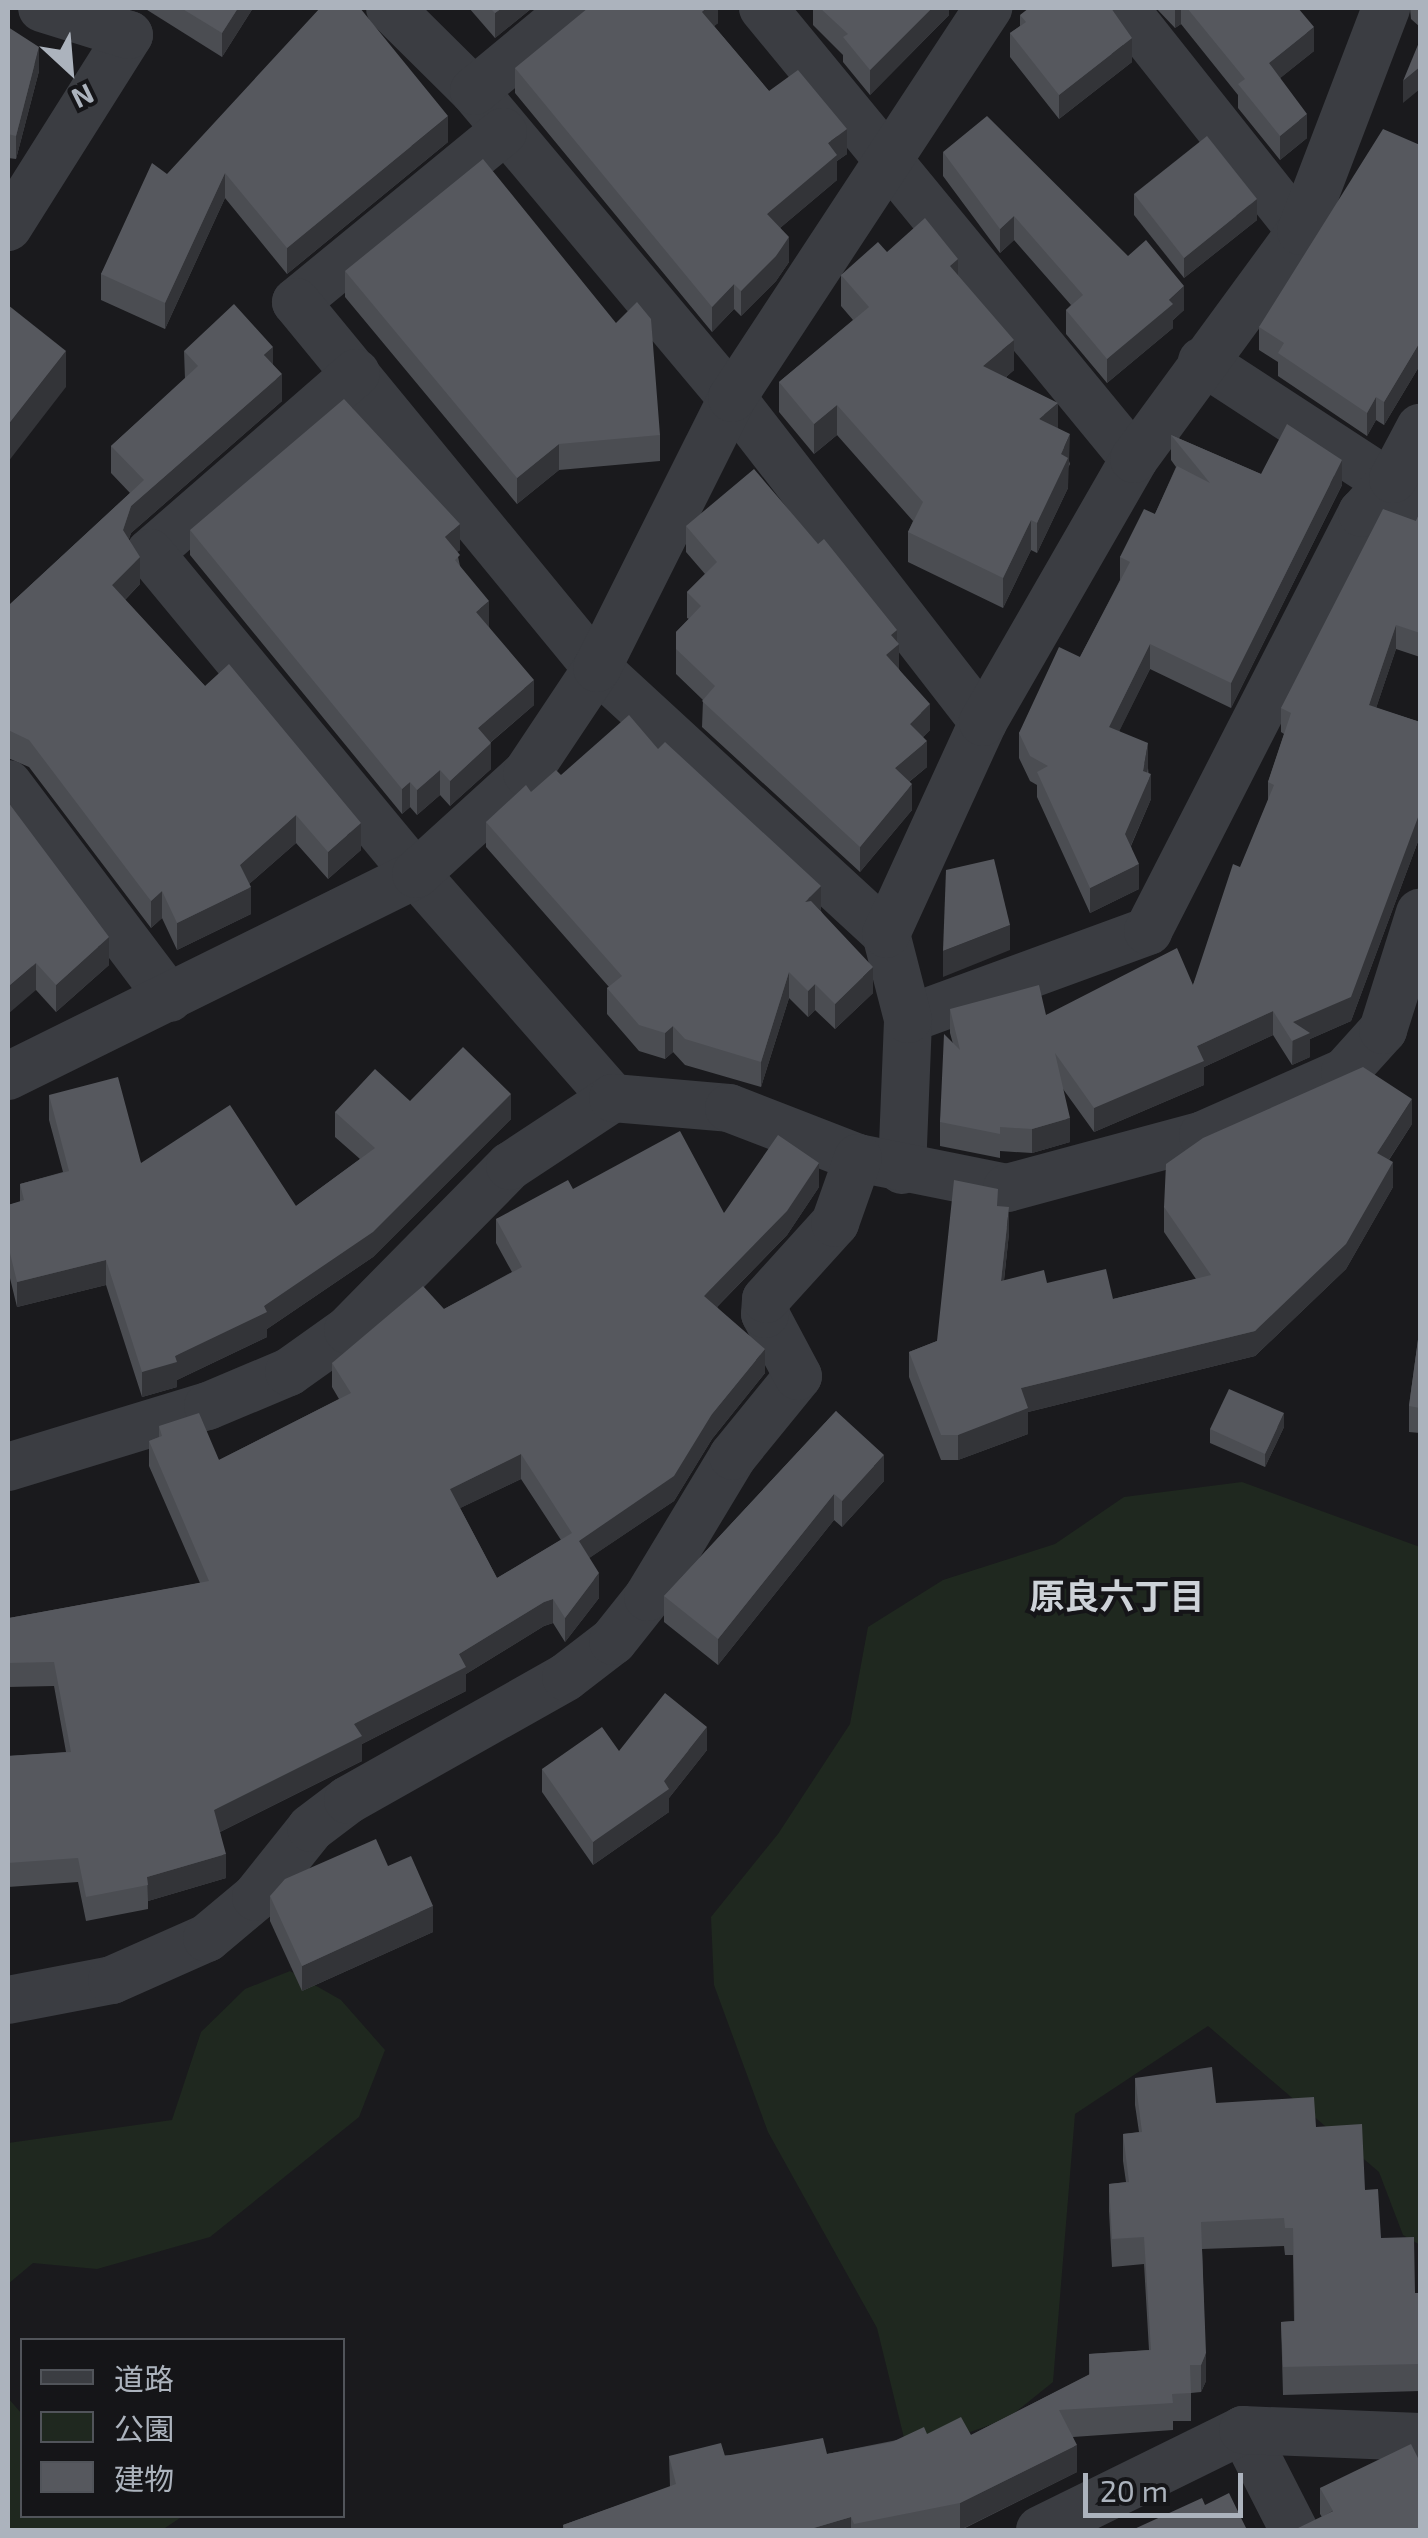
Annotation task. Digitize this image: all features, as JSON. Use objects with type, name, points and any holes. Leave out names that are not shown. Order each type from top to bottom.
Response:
[{"type":"street","points":[[8,227],[129,35],[42,8]]},
{"type":"street","points":[[390,8],[474,91],[503,132],[732,398],[983,722]]},
{"type":"street","points":[[474,91],[574,8]]},
{"type":"street","points":[[763,8],[884,161],[1134,459]]},
{"type":"street","points":[[8,1076],[416,874],[527,773],[597,668],[732,398],[988,8]]},
{"type":"street","points":[[1124,8],[1302,231]]},
{"type":"street","points":[[886,934],[983,722],[1134,459],[1202,361],[1302,231],[1386,8]]},
{"type":"street","points":[[8,2000],[112,1980],[207,1938],[256,1897],[312,1828],[348,1800],[566,1677],[613,1641],[648,1598],[733,1456],[798,1376],[765,1314],[766,1299],[835,1223],[880,1164],[908,1019],[886,934],[597,668],[296,302],[503,132]]},
{"type":"street","points":[[1202,361],[1407,491]]},
{"type":"street","points":[[356,374],[150,553],[416,874],[613,1098]]},
{"type":"street","points":[[1407,491],[1420,428]]},
{"type":"street","points":[[908,1019],[1148,931],[1362,513],[1407,491]]},
{"type":"street","points":[[8,784],[169,998]]},
{"type":"street","points":[[8,1467],[208,1406],[289,1372],[348,1330],[510,1166],[613,1098],[728,1108],[880,1164],[1006,1188],[1108,1166],[1202,1136],[1346,1072],[1382,1030],[1420,913]]},
{"type":"street","points":[[1243,2430],[1294,2530]]},
{"type":"street","points":[[1040,2530],[1243,2430],[1420,2438]]},
{"type":"green space","points":[[1242,1482],[1420,1547],[1420,2245],[1403,2235],[1379,2172],[1208,2026],[1075,2114],[1053,2382],[1007,2419],[908,2454],[877,2328],[768,2132],[714,1985],[711,1917],[778,1834],[850,1724],[868,1627],[943,1580],[1055,1544],[1124,1497]]},
{"type":"green space","points":[[290,1971],[341,2000],[385,2050],[359,2117],[210,2237],[97,2269],[33,2263],[8,2284],[8,2143],[172,2120],[201,2032],[245,1989]]},
{"type":"green space","points":[[8,2398],[20,2412],[20,2518],[180,2518],[162,2530],[8,2530]]},
{"type":"building","points":[[181,8],[238,8],[222,33]]},
{"type":"building","points":[[320,8],[360,8],[448,116],[287,248],[225,173],[165,303],[101,274],[152,163],[167,174]]},
{"type":"building","points":[[588,8],[707,8],[702,12],[769,91],[798,70],[847,129],[828,143],[837,155],[767,214],[789,237],[776,256],[741,291],[734,284],[712,307],[515,68]]},
{"type":"building","points":[[820,8],[932,8],[870,70],[843,37],[848,34]]},
{"type":"building","points":[[1029,8],[1111,8],[1132,38],[1059,95],[1010,33],[1026,22],[1020,15]]},
{"type":"building","points":[[1187,8],[1298,8],[1314,27],[1269,63],[1307,114],[1280,136],[1238,84],[1245,79]]},
{"type":"building","points":[[8,27],[39,47],[16,136],[8,134]]},
{"type":"building","points":[[1420,40],[1420,67],[1403,81]]},
{"type":"building","points":[[987,116],[1128,256],[1146,240],[1184,286],[1169,300],[1173,304],[1107,359],[1066,310],[1083,295],[1014,216],[1000,229],[943,152]]},
{"type":"building","points":[[1383,129],[1420,145],[1420,342],[1384,402],[1376,397],[1367,413],[1278,353],[1284,343],[1259,327]]},
{"type":"building","points":[[1207,136],[1257,199],[1184,258],[1134,194]]},
{"type":"building","points":[[483,159],[616,323],[637,302],[651,319],[660,435],[559,444],[517,478],[345,271]]},
{"type":"building","points":[[925,218],[958,259],[950,266],[1014,340],[983,366],[1058,403],[1039,419],[1070,434],[1061,454],[1068,458],[1037,523],[1031,520],[1003,578],[908,532],[923,502],[837,405],[814,424],[779,382],[869,307],[841,275],[878,242],[887,252]]},
{"type":"building","points":[[234,304],[273,347],[264,355],[282,374],[131,506],[123,530],[140,557],[112,585],[205,686],[229,664],[361,823],[328,852],[296,815],[240,865],[251,887],[177,923],[162,891],[151,901],[29,740],[8,730],[8,606],[144,480],[111,446],[198,366],[184,351]]},
{"type":"building","points":[[8,305],[66,351],[8,425]]},
{"type":"building","points":[[344,399],[460,524],[445,537],[460,555],[455,560],[489,601],[476,612],[534,680],[478,728],[491,743],[450,781],[440,770],[417,790],[410,782],[402,789],[190,530]]},
{"type":"building","points":[[1287,424],[1342,460],[1231,683],[1150,644],[1109,727],[1148,743],[1143,771],[1151,774],[1125,834],[1139,864],[1090,888],[1037,772],[1048,766],[1030,756],[1019,733],[1059,647],[1080,657],[1130,562],[1120,557],[1144,509],[1155,514],[1177,466],[1210,483],[1171,435],[1261,474]]},
{"type":"building","points":[[754,469],[818,544],[824,539],[897,630],[891,635],[899,644],[886,655],[930,704],[910,724],[927,741],[895,768],[912,784],[860,847],[702,701],[715,686],[676,649],[676,632],[701,606],[687,592],[717,562],[686,526]]},
{"type":"building","points":[[1383,509],[1416,521],[1420,512],[1420,633],[1396,625],[1369,705],[1420,722],[1420,812],[1351,997],[1293,1022],[1310,1033],[1292,1041],[1273,1011],[1197,1046],[1204,1061],[1094,1108],[1055,1053],[1070,1118],[1032,1129],[1000,1127],[1000,1134],[940,1122],[944,1034],[960,1050],[950,1009],[1039,985],[1046,1015],[1177,948],[1193,985],[1233,864],[1240,867],[1274,785],[1268,782],[1291,713],[1281,708]]},
{"type":"building","points":[[629,715],[658,749],[665,742],[821,886],[805,902],[811,901],[873,967],[835,1004],[815,984],[808,991],[789,972],[761,1062],[685,1039],[673,1026],[665,1033],[639,1025],[607,988],[622,976],[486,822],[526,785],[531,792],[556,770],[561,775]]},
{"type":"building","points":[[8,802],[109,937],[56,985],[36,963],[8,987]]},
{"type":"building","points":[[994,859],[1010,925],[943,951],[946,870]]},
{"type":"building","points":[[463,1047],[511,1094],[373,1232],[264,1306],[267,1312],[175,1356],[177,1362],[142,1372],[106,1260],[17,1282],[8,1245],[8,1205],[24,1200],[20,1184],[69,1171],[49,1095],[118,1077],[141,1163],[230,1105],[296,1206],[375,1148],[335,1112],[375,1069],[410,1101]]},
{"type":"building","points":[[1363,1067],[1412,1099],[1377,1153],[1393,1162],[1346,1244],[1255,1331],[1021,1388],[1028,1408],[958,1435],[941,1435],[909,1352],[937,1341],[954,1180],[998,1189],[997,1206],[1009,1207],[1001,1281],[1044,1270],[1047,1283],[1106,1269],[1113,1299],[1211,1275],[1164,1207],[1166,1164],[1203,1138]]},
{"type":"building","points":[[680,1131],[724,1213],[778,1135],[819,1163],[787,1211],[704,1296],[765,1349],[712,1414],[674,1476],[579,1541],[599,1573],[565,1618],[553,1599],[544,1602],[459,1654],[466,1667],[354,1724],[362,1736],[214,1810],[226,1854],[147,1877],[148,1885],[86,1897],[78,1858],[8,1863],[8,1756],[71,1752],[54,1662],[8,1663],[8,1611],[9,1618],[209,1581],[149,1441],[162,1436],[159,1426],[199,1413],[219,1460],[351,1393],[332,1363],[423,1286],[444,1309],[522,1267],[496,1219],[568,1180],[573,1189]],"holes":[[[521,1454],[572,1533],[497,1578],[450,1489]]]},
{"type":"building","points":[[1420,1325],[1420,1408],[1409,1406]]},
{"type":"building","points":[[1229,1389],[1284,1413],[1265,1454],[1210,1429]]},
{"type":"building","points":[[836,1411],[884,1455],[842,1501],[834,1494],[718,1639],[664,1596]]},
{"type":"building","points":[[665,1693],[707,1727],[664,1781],[669,1789],[593,1842],[542,1769],[602,1727],[619,1751]]},
{"type":"building","points":[[376,1839],[388,1866],[411,1856],[433,1906],[302,1966],[270,1896],[285,1879]]},
{"type":"building","points":[[1212,2067],[1216,2103],[1314,2097],[1316,2127],[1362,2124],[1365,2190],[1378,2189],[1381,2238],[1414,2237],[1415,2293],[1420,2293],[1420,2364],[1283,2367],[1281,2322],[1295,2321],[1293,2228],[1285,2228],[1284,2218],[1201,2222],[1206,2353],[1201,2365],[1190,2365],[1191,2393],[1172,2394],[1173,2403],[1059,2410],[1077,2445],[960,2503],[854,2524],[851,2517],[807,2530],[566,2530],[563,2525],[676,2484],[669,2456],[721,2443],[725,2456],[823,2438],[827,2454],[892,2442],[924,2427],[927,2434],[961,2417],[971,2435],[1090,2374],[1089,2354],[1151,2350],[1144,2237],[1112,2239],[1109,2184],[1129,2182],[1123,2134],[1142,2132],[1135,2078]]},
{"type":"building","points":[[1411,2444],[1420,2462],[1420,2530],[1294,2530],[1333,2511],[1320,2488]]},
{"type":"building","points":[[1229,2493],[1247,2530],[1132,2530],[1202,2498],[1205,2505]]},
{"type":"district","name":"原良六丁目","points":[[1117,1595]]}]
